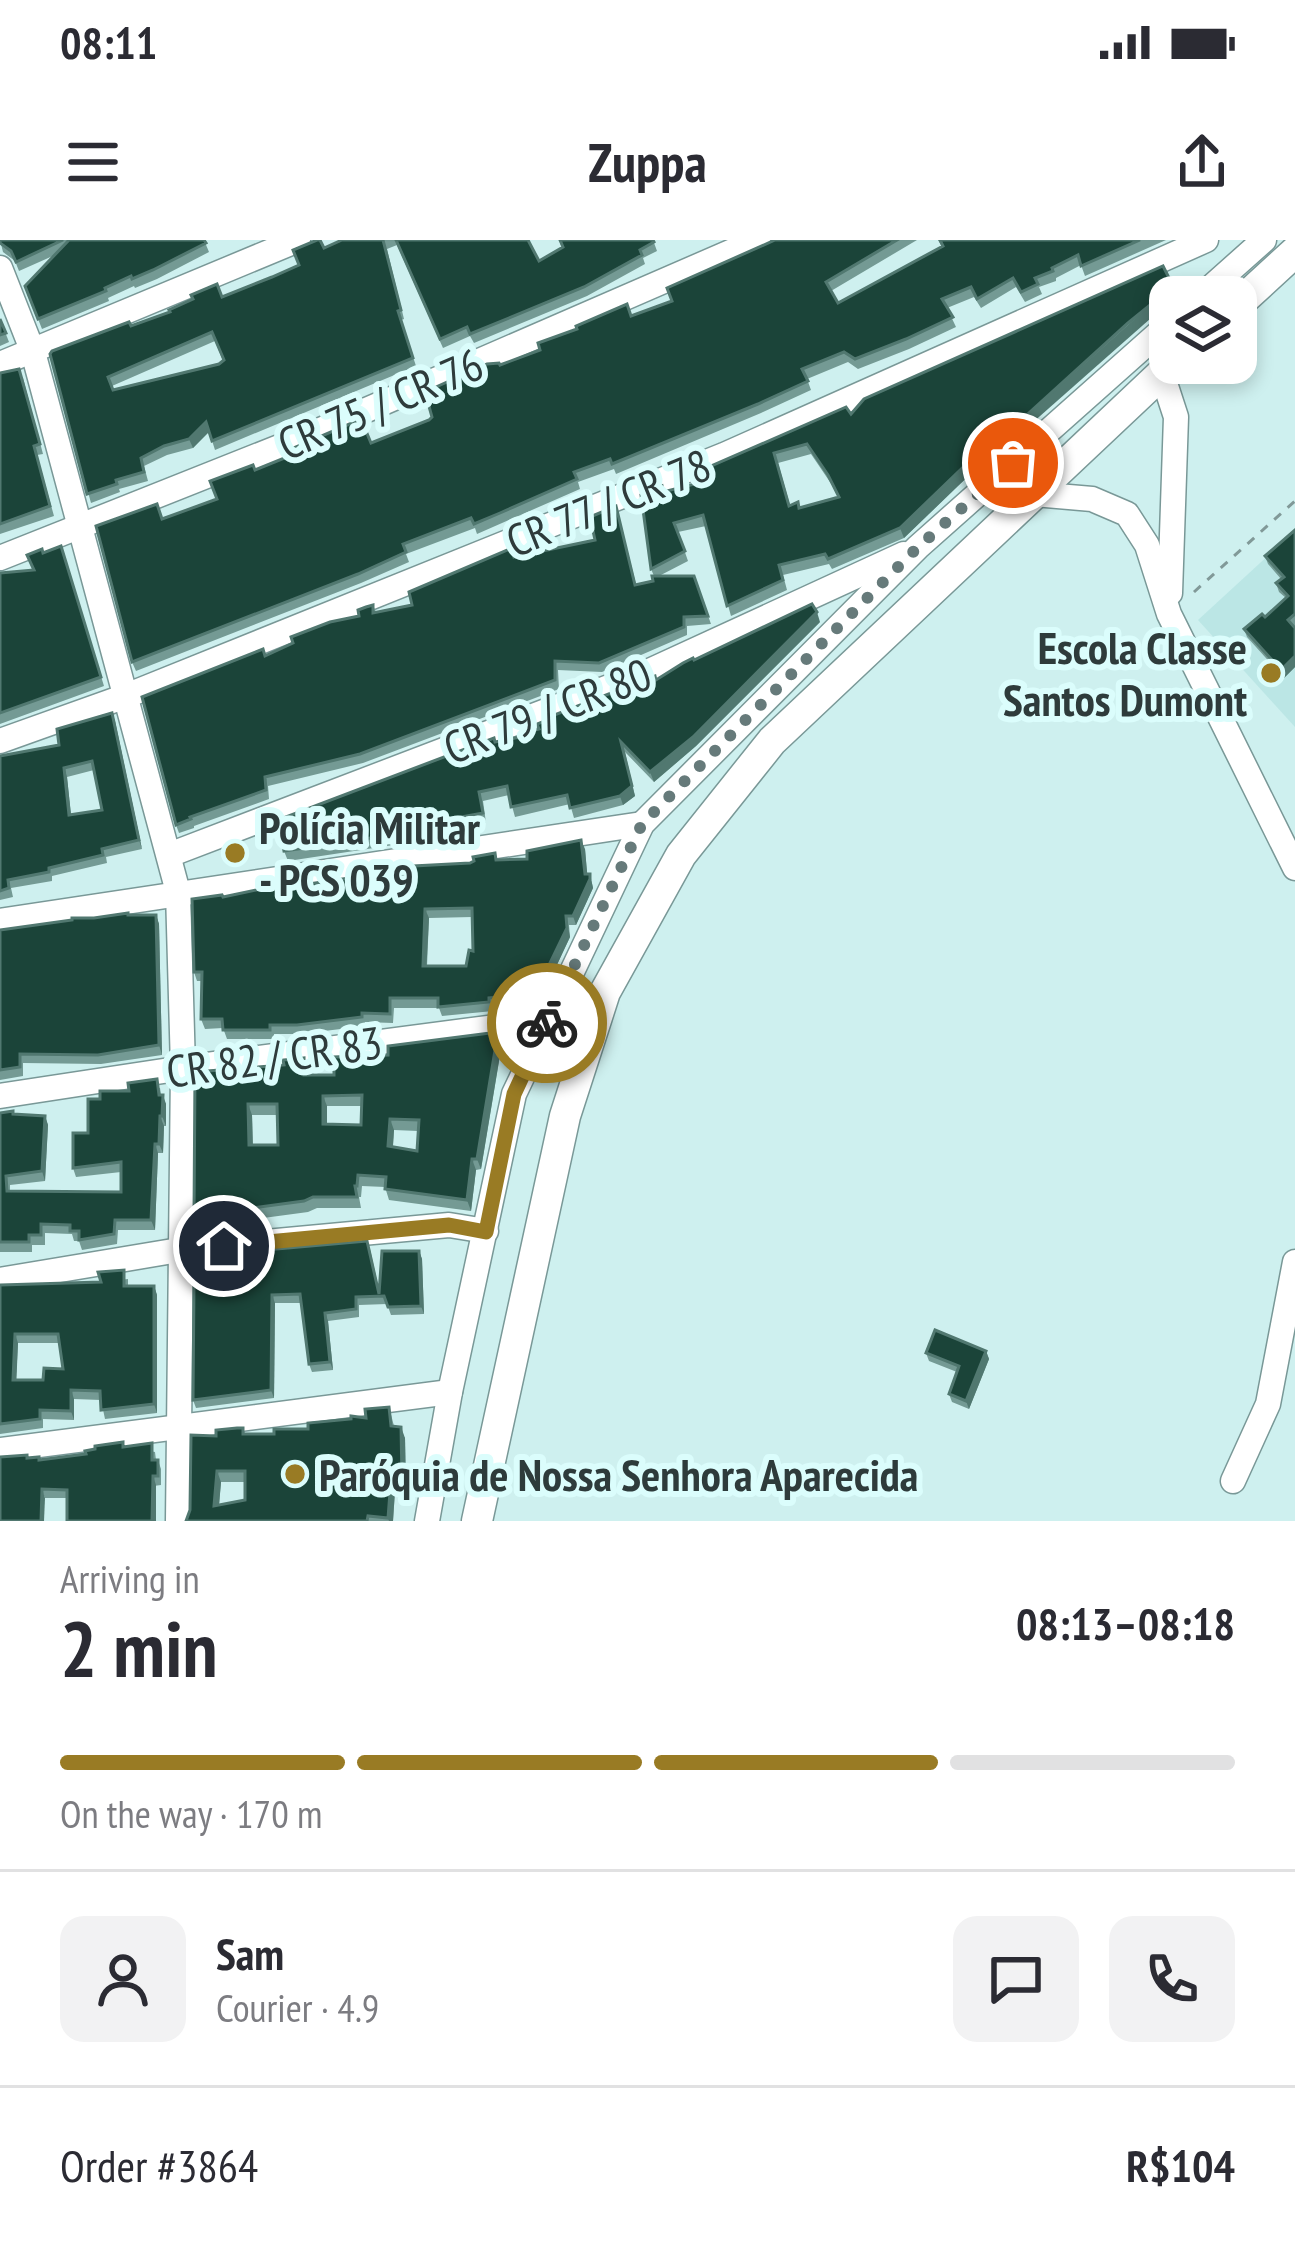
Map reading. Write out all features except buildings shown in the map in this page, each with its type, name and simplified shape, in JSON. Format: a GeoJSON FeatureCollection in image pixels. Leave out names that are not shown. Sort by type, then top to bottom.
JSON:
{"type":"FeatureCollection","features":[{"type":"Feature","properties":{"kind":"main road"},"geometry":{"type":"LineString","coordinates":[[1257,287],[1295,252]]}},
{"type":"Feature","properties":{"kind":"main road"},"geometry":{"type":"LineString","coordinates":[[477,1521],[565,1116],[605,992],[681,855],[772,741],[1150,384]]}},
{"type":"Feature","properties":{"kind":"street"},"geometry":{"type":"LineString","coordinates":[[0,364],[298,240]]}},
{"type":"Feature","properties":{"kind":"street","name":"CR 75 / CR 76"},"geometry":{"type":"LineString","coordinates":[[0,558],[302,438],[758,240]]}},
{"type":"Feature","properties":{"kind":"street","name":"CR 77 / CR 78"},"geometry":{"type":"LineString","coordinates":[[0,741],[724,455],[1207,240]]}},
{"type":"Feature","properties":{"kind":"street"},"geometry":{"type":"LineString","coordinates":[[1224,276],[1264,240]]}},
{"type":"Feature","properties":{"kind":"street"},"geometry":{"type":"LineString","coordinates":[[0,268],[34,352],[178,892],[183,1068],[178,1521]]}},
{"type":"Feature","properties":{"kind":"street"},"geometry":{"type":"LineString","coordinates":[[427,1521],[514,1094],[642,824],[918,547],[1149,342]]}},
{"type":"Feature","properties":{"kind":"street"},"geometry":{"type":"LineString","coordinates":[[1169,614],[1176,417],[1170,384]]}},
{"type":"Feature","properties":{"kind":"street"},"geometry":{"type":"LineString","coordinates":[[1034,494],[1091,499],[1126,514],[1147,545],[1169,614],[1295,868]]}},
{"type":"Feature","properties":{"kind":"street","name":"CR 79 / CR 80"},"geometry":{"type":"LineString","coordinates":[[169,855],[644,674],[918,547]]}},
{"type":"Feature","properties":{"kind":"street"},"geometry":{"type":"LineString","coordinates":[[818,593],[842,624]]}},
{"type":"Feature","properties":{"kind":"street"},"geometry":{"type":"LineString","coordinates":[[0,921],[642,824]]}},
{"type":"Feature","properties":{"kind":"street","name":"CR 82 / CR 83"},"geometry":{"type":"LineString","coordinates":[[0,1096],[548,1020]]}},
{"type":"Feature","properties":{"kind":"street"},"geometry":{"type":"LineString","coordinates":[[0,1280],[179,1250],[449,1225],[486,1232]]}},
{"type":"Feature","properties":{"kind":"street"},"geometry":{"type":"LineString","coordinates":[[1233,1481],[1268,1404],[1295,1262]]}},
{"type":"Feature","properties":{"kind":"street"},"geometry":{"type":"LineString","coordinates":[[0,1450],[451,1393]]}},
{"type":"Feature","properties":{"kind":"path"},"geometry":{"type":"LineString","coordinates":[[1169,614],[1295,501]]}},
{"type":"Feature","properties":{"kind":"shaded area","name":"Escola Classe Santos Dumont"},"geometry":{"type":"Polygon","coordinates":[[[1295,531],[1295,727],[1198,620],[1295,531]]]}},
{"type":"Feature","properties":{"kind":"way so far"},"geometry":{"type":"LineString","coordinates":[[547,1023],[642,824],[918,547],[1013,463]]}},
{"type":"Feature","properties":{"kind":"place","name":"Escola Classe Santos Dumont"},"geometry":{"type":"Point","coordinates":[1271,673]}},
{"type":"Feature","properties":{"kind":"place","name":"Polícia Militar - PCS 039"},"geometry":{"type":"Point","coordinates":[235,853]}},
{"type":"Feature","properties":{"kind":"place","name":"Paróquia de Nossa Senhora Aparecida"},"geometry":{"type":"Point","coordinates":[295,1474]}},
{"type":"Feature","properties":{"kind":"route"},"geometry":{"type":"LineString","coordinates":[[224,1246],[449,1225],[486,1232],[514,1094],[547,1023]]}}]}
